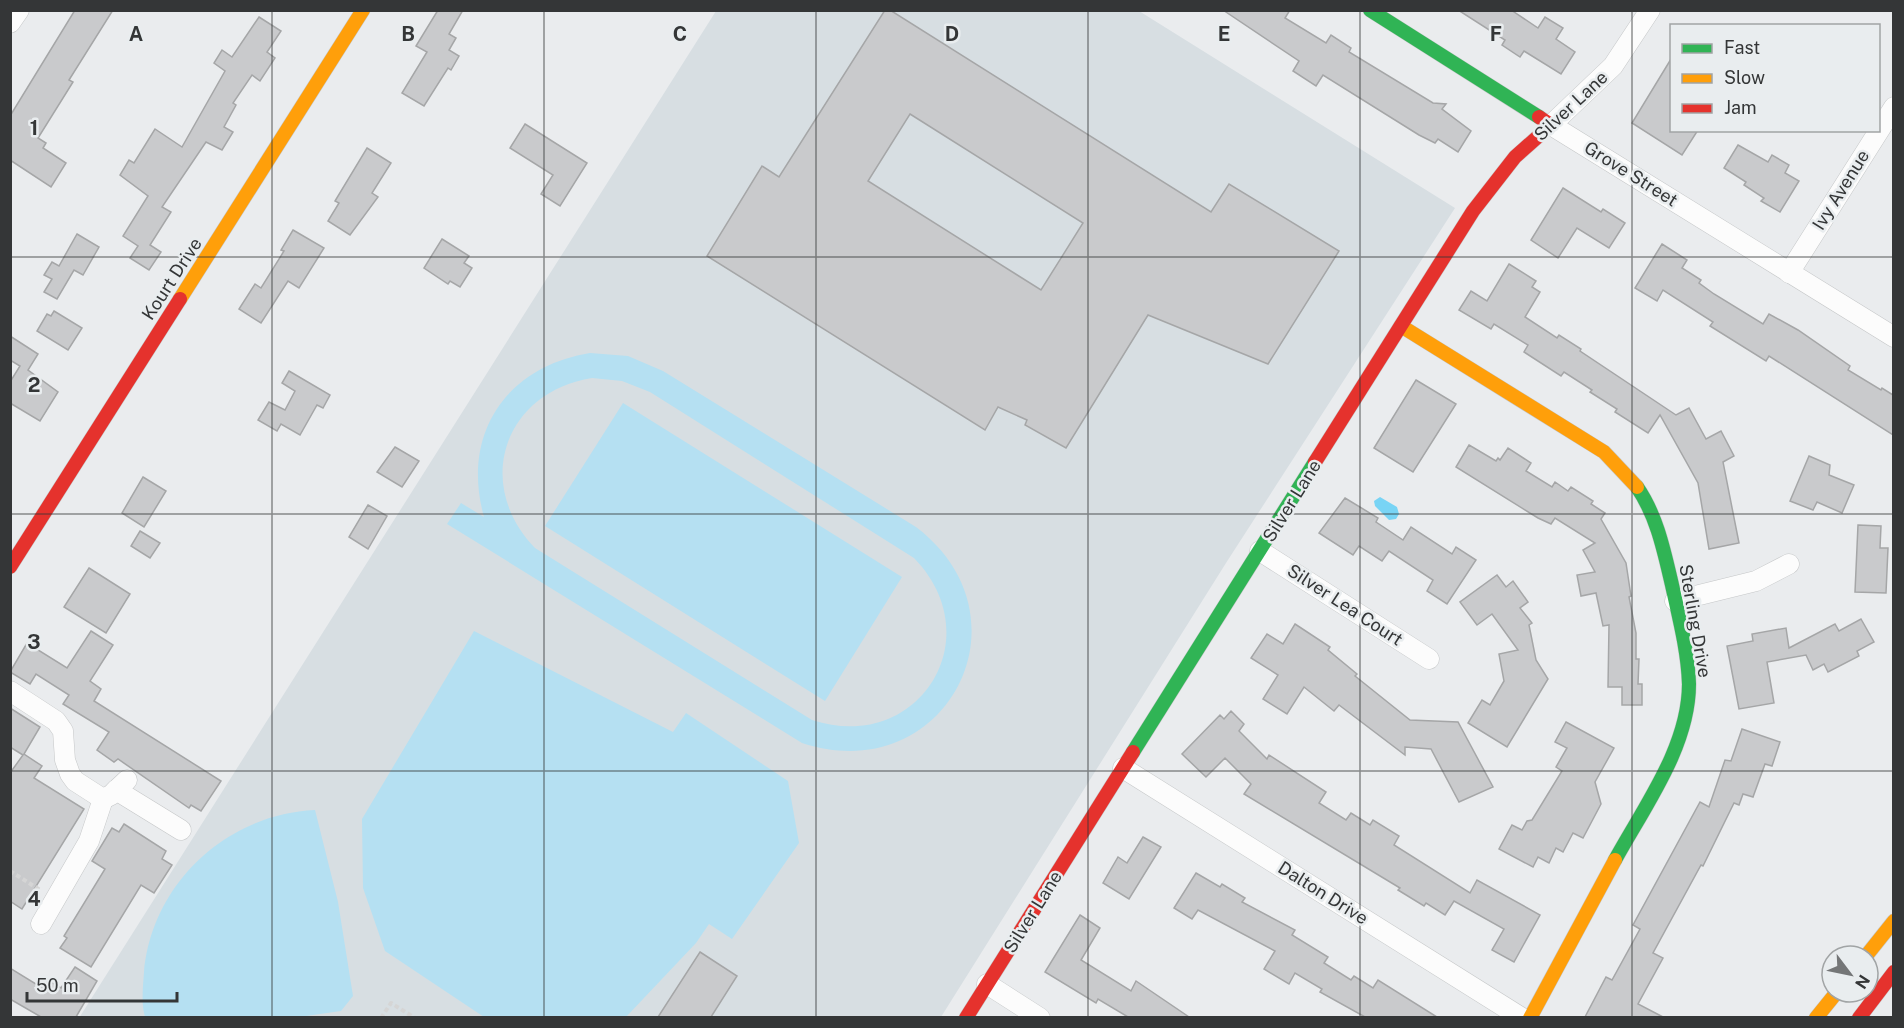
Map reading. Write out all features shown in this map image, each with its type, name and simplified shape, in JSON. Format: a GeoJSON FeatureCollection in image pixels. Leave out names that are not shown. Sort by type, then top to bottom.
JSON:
{"type":"FeatureCollection","features":[{"type":"Feature","properties":{"kind":"main road","name":"Kourt Drive"},"geometry":{"type":"LineString","coordinates":[[10,567],[363,10]]}},
{"type":"Feature","properties":{"kind":"main road","name":"Grove Street"},"geometry":{"type":"LineString","coordinates":[[1370,10],[1551,125]]}},
{"type":"Feature","properties":{"kind":"main road","name":"Silver Lane"},"geometry":{"type":"LineString","coordinates":[[966,1017],[1492,183],[1515,157],[1551,125]]}},
{"type":"Feature","properties":{"kind":"main road","name":"Sterling Drive"},"geometry":{"type":"LineString","coordinates":[[1401,326],[1604,452],[1626,471],[1648,500],[1657,522],[1675,601],[1688,671],[1688,696],[1681,728],[1658,782],[1530,1017]]}},
{"type":"Feature","properties":{"kind":"main road"},"geometry":{"type":"LineString","coordinates":[[1875,944],[1893,921]]}},
{"type":"Feature","properties":{"kind":"main road"},"geometry":{"type":"LineString","coordinates":[[1859,1017],[1893,972]]}},
{"type":"Feature","properties":{"kind":"main road"},"geometry":{"type":"LineString","coordinates":[[1816,1017],[1826,1004]]}},
{"type":"Feature","properties":{"kind":"street"},"geometry":{"type":"LineString","coordinates":[[10,23],[19,10]]}},
{"type":"Feature","properties":{"kind":"street","name":"Silver Lane"},"geometry":{"type":"LineString","coordinates":[[1551,125],[1613,66],[1650,10]]}},
{"type":"Feature","properties":{"kind":"street","name":"Ivy Avenue"},"geometry":{"type":"LineString","coordinates":[[1880,128],[1893,107]]}},
{"type":"Feature","properties":{"kind":"street","name":"Grove Street"},"geometry":{"type":"LineString","coordinates":[[1551,125],[1893,337]]}},
{"type":"Feature","properties":{"kind":"street","name":"Ivy Avenue"},"geometry":{"type":"LineString","coordinates":[[1790,273],[1877,132]]}},
{"type":"Feature","properties":{"kind":"street","name":"Silver Lea Court"},"geometry":{"type":"LineString","coordinates":[[1260,551],[1429,659]]}},
{"type":"Feature","properties":{"kind":"street"},"geometry":{"type":"LineString","coordinates":[[1675,601],[1756,581],[1789,564]]}},
{"type":"Feature","properties":{"kind":"street"},"geometry":{"type":"LineString","coordinates":[[10,691],[56,721],[63,731],[65,760],[75,781],[115,789],[181,830]]}},
{"type":"Feature","properties":{"kind":"street","name":"Dalton Drive"},"geometry":{"type":"LineString","coordinates":[[1123,768],[1522,1017]]}},
{"type":"Feature","properties":{"kind":"street"},"geometry":{"type":"LineString","coordinates":[[41,924],[89,841],[115,789]]}},
{"type":"Feature","properties":{"kind":"street"},"geometry":{"type":"LineString","coordinates":[[987,984],[1040,1017]]}},
{"type":"Feature","properties":{"kind":"path"},"geometry":{"type":"LineString","coordinates":[[10,871],[56,900]]}},
{"type":"Feature","properties":{"kind":"path"},"geometry":{"type":"LineString","coordinates":[[381,1017],[391,1003],[415,1017]]}},
{"type":"Feature","properties":{"kind":"shaded area"},"geometry":{"type":"Polygon","coordinates":[[[716,11],[1139,11],[1455,208],[1226,563],[941,1017],[79,1018],[716,11]]]}},
{"type":"Feature","properties":{"kind":"shaded area"},"geometry":{"type":"Polygon","coordinates":[[[590,353],[628,356],[663,371],[916,527],[951,564],[969,606],[970,648],[958,687],[933,719],[897,742],[853,751],[802,743],[447,524],[461,503],[484,517],[478,487],[479,459],[485,433],[497,410],[513,389],[534,373],[560,361],[590,353]],[[592,378],[562,387],[537,401],[519,421],[507,444],[503,470],[505,496],[516,523],[535,548],[812,720],[850,726],[884,721],[911,705],[932,682],[944,654],[946,622],[936,589],[914,558],[650,392],[622,381],[592,378]]]}},
{"type":"Feature","properties":{"kind":"shaded area"},"geometry":{"type":"Polygon","coordinates":[[[623,403],[902,577],[825,701],[545,526],[623,403]]]}},
{"type":"Feature","properties":{"kind":"shaded area"},"geometry":{"type":"Polygon","coordinates":[[[474,631],[673,732],[686,713],[788,781],[799,843],[732,939],[709,924],[696,943],[626,1017],[484,1017],[385,951],[363,888],[362,819],[474,631]]]}},
{"type":"Feature","properties":{"kind":"shaded area"},"geometry":{"type":"Polygon","coordinates":[[[315,810],[338,902],[353,996],[341,1011],[292,1018],[145,1017],[143,983],[150,940],[162,910],[178,883],[200,859],[224,840],[252,824],[283,814],[315,810]]]}},
{"type":"Feature","properties":{"kind":"water"},"geometry":{"type":"Polygon","coordinates":[[[1380,497],[1397,507],[1399,514],[1396,519],[1389,520],[1375,506],[1374,501],[1380,497]]]}},
{"type":"Feature","properties":{"kind":"building"},"geometry":{"type":"Polygon","coordinates":[[[75,10],[113,10],[69,80],[73,82],[38,138],[46,143],[43,148],[66,163],[51,187],[10,160],[10,116],[75,10]]]}},
{"type":"Feature","properties":{"kind":"building"},"geometry":{"type":"Polygon","coordinates":[[[438,10],[463,10],[449,34],[456,38],[449,50],[459,56],[451,70],[448,68],[424,106],[402,93],[427,52],[416,46],[438,10]]]}},
{"type":"Feature","properties":{"kind":"building"},"geometry":{"type":"Polygon","coordinates":[[[885,10],[890,10],[1211,212],[1229,184],[1339,251],[1268,364],[1148,315],[1066,448],[1025,425],[1027,420],[998,407],[985,430],[707,256],[762,166],[779,177],[885,10]],[[910,114],[868,181],[1041,290],[1083,223],[910,114]]]}},
{"type":"Feature","properties":{"kind":"building"},"geometry":{"type":"Polygon","coordinates":[[[1223,10],[1290,10],[1285,18],[1326,43],[1331,35],[1351,48],[1349,52],[1433,103],[1446,104],[1442,109],[1471,131],[1458,152],[1438,139],[1435,143],[1419,135],[1323,75],[1316,86],[1293,71],[1299,61],[1223,10]]]}},
{"type":"Feature","properties":{"kind":"building"},"geometry":{"type":"Polygon","coordinates":[[[1458,10],[1511,10],[1538,28],[1545,17],[1563,28],[1556,39],[1575,52],[1561,74],[1524,51],[1520,57],[1502,45],[1505,40],[1458,10]]]}},
{"type":"Feature","properties":{"kind":"building"},"geometry":{"type":"Polygon","coordinates":[[[259,17],[281,31],[267,52],[275,58],[260,81],[252,75],[233,103],[236,105],[224,127],[233,132],[222,150],[206,142],[162,207],[171,212],[150,245],[161,252],[149,270],[130,258],[138,246],[123,236],[148,196],[120,175],[129,160],[134,163],[155,129],[182,147],[225,71],[214,63],[222,50],[232,57],[259,17]]]}},
{"type":"Feature","properties":{"kind":"building"},"geometry":{"type":"Polygon","coordinates":[[[1670,61],[1670,132],[1697,132],[1682,155],[1632,123],[1670,61]]]}},
{"type":"Feature","properties":{"kind":"building"},"geometry":{"type":"Polygon","coordinates":[[[525,124],[587,163],[560,206],[541,194],[553,175],[510,148],[525,124]]]}},
{"type":"Feature","properties":{"kind":"building"},"geometry":{"type":"Polygon","coordinates":[[[1738,145],[1768,162],[1772,155],[1789,165],[1785,173],[1799,181],[1780,212],[1761,201],[1764,198],[1744,185],[1746,182],[1724,168],[1738,145]]]}},
{"type":"Feature","properties":{"kind":"building"},"geometry":{"type":"Polygon","coordinates":[[[367,148],[391,163],[372,193],[378,197],[350,235],[328,221],[339,203],[335,201],[367,148]]]}},
{"type":"Feature","properties":{"kind":"building"},"geometry":{"type":"Polygon","coordinates":[[[1563,188],[1601,212],[1603,209],[1625,223],[1609,248],[1577,228],[1558,258],[1531,240],[1563,188]]]}},
{"type":"Feature","properties":{"kind":"building"},"geometry":{"type":"Polygon","coordinates":[[[293,230],[324,248],[299,288],[288,281],[261,323],[239,309],[255,284],[261,288],[284,251],[281,250],[293,230]]]}},
{"type":"Feature","properties":{"kind":"building"},"geometry":{"type":"Polygon","coordinates":[[[77,234],[99,247],[83,275],[74,270],[57,299],[44,292],[52,279],[44,275],[52,262],[59,266],[77,234]]]}},
{"type":"Feature","properties":{"kind":"building"},"geometry":{"type":"Polygon","coordinates":[[[442,239],[469,256],[464,263],[472,268],[460,287],[450,281],[448,284],[424,268],[442,239]]]}},
{"type":"Feature","properties":{"kind":"building"},"geometry":{"type":"Polygon","coordinates":[[[1662,244],[1687,260],[1682,268],[1701,280],[1699,283],[1714,294],[1763,324],[1769,314],[1798,330],[1850,366],[1848,370],[1893,395],[1893,435],[1769,356],[1766,361],[1710,326],[1713,322],[1663,290],[1657,301],[1635,288],[1662,244]]]}},
{"type":"Feature","properties":{"kind":"building"},"geometry":{"type":"Polygon","coordinates":[[[1509,264],[1536,281],[1532,287],[1540,292],[1525,317],[1557,338],[1559,335],[1581,349],[1580,351],[1676,415],[1689,408],[1706,439],[1721,431],[1734,456],[1723,462],[1739,543],[1709,549],[1698,483],[1660,415],[1648,433],[1615,412],[1617,409],[1590,392],[1592,390],[1564,372],[1561,376],[1524,352],[1528,345],[1494,324],[1491,329],[1459,310],[1471,291],[1487,301],[1509,264]]]}},
{"type":"Feature","properties":{"kind":"building"},"geometry":{"type":"Polygon","coordinates":[[[54,311],[82,328],[68,350],[37,331],[47,314],[51,316],[54,311]]]}},
{"type":"Feature","properties":{"kind":"building"},"geometry":{"type":"Polygon","coordinates":[[[10,336],[38,354],[28,370],[58,392],[40,421],[10,403],[10,382],[20,366],[10,360],[10,336]]]}},
{"type":"Feature","properties":{"kind":"building"},"geometry":{"type":"Polygon","coordinates":[[[289,371],[330,395],[323,408],[317,405],[300,435],[281,424],[277,431],[258,420],[269,402],[285,410],[295,391],[282,383],[289,371]]]}},
{"type":"Feature","properties":{"kind":"building"},"geometry":{"type":"Polygon","coordinates":[[[1416,380],[1456,404],[1413,472],[1374,448],[1416,380]]]}},
{"type":"Feature","properties":{"kind":"building"},"geometry":{"type":"Polygon","coordinates":[[[1469,445],[1496,461],[1498,458],[1500,460],[1508,448],[1531,463],[1526,471],[1552,487],[1555,482],[1568,491],[1571,487],[1593,501],[1591,504],[1605,513],[1601,519],[1626,563],[1631,596],[1629,597],[1636,633],[1636,659],[1639,659],[1638,684],[1642,684],[1642,705],[1622,705],[1622,687],[1608,687],[1609,625],[1603,626],[1596,593],[1581,596],[1577,575],[1595,572],[1583,550],[1595,543],[1555,518],[1551,524],[1538,518],[1456,467],[1469,445]]]}},
{"type":"Feature","properties":{"kind":"building"},"geometry":{"type":"Polygon","coordinates":[[[395,447],[419,461],[402,487],[377,472],[395,447]]]}},
{"type":"Feature","properties":{"kind":"building"},"geometry":{"type":"Polygon","coordinates":[[[1809,456],[1830,465],[1829,475],[1854,485],[1842,513],[1817,502],[1813,510],[1790,501],[1809,456]]]}},
{"type":"Feature","properties":{"kind":"building"},"geometry":{"type":"Polygon","coordinates":[[[143,477],[166,491],[144,527],[122,513],[143,477]]]}},
{"type":"Feature","properties":{"kind":"building"},"geometry":{"type":"Polygon","coordinates":[[[1345,498],[1378,518],[1376,522],[1403,540],[1411,527],[1452,554],[1456,547],[1476,560],[1447,604],[1427,591],[1433,580],[1389,551],[1382,561],[1359,546],[1353,555],[1319,533],[1345,498]]]}},
{"type":"Feature","properties":{"kind":"building"},"geometry":{"type":"Polygon","coordinates":[[[368,505],[387,516],[368,549],[349,537],[368,505]]]}},
{"type":"Feature","properties":{"kind":"building"},"geometry":{"type":"Polygon","coordinates":[[[1858,525],[1881,526],[1880,548],[1888,548],[1886,593],[1855,592],[1858,525]]]}},
{"type":"Feature","properties":{"kind":"building"},"geometry":{"type":"Polygon","coordinates":[[[140,531],[160,543],[150,558],[131,546],[140,531]]]}},
{"type":"Feature","properties":{"kind":"building"},"geometry":{"type":"Polygon","coordinates":[[[89,568],[130,594],[106,633],[64,607],[89,568]]]}},
{"type":"Feature","properties":{"kind":"building"},"geometry":{"type":"Polygon","coordinates":[[[1497,575],[1506,587],[1513,581],[1528,602],[1520,608],[1532,623],[1529,625],[1536,660],[1548,679],[1507,747],[1468,723],[1482,700],[1490,705],[1504,681],[1499,654],[1518,650],[1492,614],[1477,625],[1460,602],[1497,575]]]}},
{"type":"Feature","properties":{"kind":"building"},"geometry":{"type":"Polygon","coordinates":[[[1861,619],[1874,642],[1857,651],[1859,656],[1828,672],[1824,664],[1813,670],[1806,655],[1767,662],[1774,703],[1739,709],[1727,646],[1753,641],[1752,634],[1786,628],[1789,648],[1835,624],[1839,631],[1861,619]]]}},
{"type":"Feature","properties":{"kind":"building"},"geometry":{"type":"Polygon","coordinates":[[[1295,624],[1330,647],[1328,650],[1357,674],[1355,676],[1410,720],[1458,722],[1493,787],[1459,802],[1431,749],[1405,747],[1405,755],[1339,705],[1334,711],[1304,687],[1287,714],[1263,699],[1278,675],[1251,658],[1267,634],[1283,644],[1295,624]]]}},
{"type":"Feature","properties":{"kind":"building"},"geometry":{"type":"Polygon","coordinates":[[[91,631],[113,645],[90,681],[101,689],[94,701],[221,781],[201,811],[191,805],[189,808],[118,759],[114,762],[97,750],[109,732],[63,704],[69,695],[36,674],[30,684],[10,672],[27,643],[67,668],[91,631]]]}},
{"type":"Feature","properties":{"kind":"building"},"geometry":{"type":"Polygon","coordinates":[[[10,708],[40,727],[24,754],[42,766],[34,778],[84,809],[22,909],[10,901],[10,773],[23,755],[10,747],[10,708]]]}},
{"type":"Feature","properties":{"kind":"building"},"geometry":{"type":"Polygon","coordinates":[[[1231,711],[1244,724],[1239,731],[1267,759],[1269,755],[1326,792],[1319,803],[1346,820],[1351,813],[1370,825],[1373,820],[1399,836],[1394,845],[1470,893],[1477,880],[1540,915],[1514,962],[1492,950],[1504,929],[1454,901],[1445,915],[1426,903],[1424,906],[1398,890],[1400,888],[1244,794],[1251,784],[1225,758],[1206,777],[1182,754],[1220,715],[1224,719],[1231,711]]]}},
{"type":"Feature","properties":{"kind":"building"},"geometry":{"type":"Polygon","coordinates":[[[1566,722],[1614,748],[1595,782],[1601,804],[1583,838],[1573,833],[1563,852],[1556,848],[1549,863],[1538,857],[1533,867],[1499,849],[1512,825],[1522,830],[1527,821],[1532,820],[1562,771],[1556,767],[1567,748],[1555,742],[1566,722]]]}},
{"type":"Feature","properties":{"kind":"building"},"geometry":{"type":"Polygon","coordinates":[[[1742,729],[1780,742],[1772,766],[1765,764],[1753,797],[1743,794],[1739,805],[1734,803],[1703,866],[1701,865],[1653,953],[1663,958],[1638,1004],[1663,1017],[1585,1017],[1606,977],[1612,980],[1640,929],[1633,925],[1700,802],[1709,807],[1725,760],[1731,761],[1742,729]]]}},
{"type":"Feature","properties":{"kind":"building"},"geometry":{"type":"Polygon","coordinates":[[[124,824],[166,851],[162,859],[172,865],[154,893],[141,885],[91,967],[60,948],[67,938],[64,936],[105,869],[92,861],[112,828],[119,832],[124,824]]]}},
{"type":"Feature","properties":{"kind":"building"},"geometry":{"type":"Polygon","coordinates":[[[1143,837],[1161,847],[1129,899],[1103,883],[1118,857],[1127,863],[1143,837]]]}},
{"type":"Feature","properties":{"kind":"building"},"geometry":{"type":"Polygon","coordinates":[[[1196,873],[1220,887],[1222,884],[1245,898],[1242,902],[1295,930],[1292,935],[1328,957],[1324,963],[1351,980],[1354,976],[1373,988],[1378,980],[1437,1017],[1365,1017],[1320,992],[1322,989],[1295,973],[1289,984],[1264,969],[1275,951],[1198,910],[1192,919],[1174,908],[1196,873]]]}},
{"type":"Feature","properties":{"kind":"building"},"geometry":{"type":"Polygon","coordinates":[[[1080,915],[1100,928],[1081,960],[1131,991],[1136,981],[1189,1017],[1128,1017],[1098,999],[1096,1003],[1045,972],[1080,915]]]}},
{"type":"Feature","properties":{"kind":"building"},"geometry":{"type":"Polygon","coordinates":[[[700,952],[737,976],[711,1017],[658,1017],[700,952]]]}},
{"type":"Feature","properties":{"kind":"building"},"geometry":{"type":"Polygon","coordinates":[[[75,967],[97,981],[76,1017],[41,1017],[10,999],[10,968],[39,986],[44,978],[61,988],[75,967]]]}},
{"type":"Feature","properties":{"kind":"traffic: fast"},"geometry":{"type":"LineString","coordinates":[[1370,10],[1539,117]]}},
{"type":"Feature","properties":{"kind":"traffic: fast"},"geometry":{"type":"LineString","coordinates":[[1133,752],[1315,462]]}},
{"type":"Feature","properties":{"kind":"traffic: fast"},"geometry":{"type":"LineString","coordinates":[[1615,860],[1663,776],[1673,753],[1682,731],[1689,684],[1683,634],[1663,547],[1650,510],[1637,487]]}},
{"type":"Feature","properties":{"kind":"traffic: slow"},"geometry":{"type":"LineString","coordinates":[[180,299],[363,10]]}},
{"type":"Feature","properties":{"kind":"traffic: slow"},"geometry":{"type":"LineString","coordinates":[[1401,326],[1604,452],[1637,487]]}},
{"type":"Feature","properties":{"kind":"traffic: slow"},"geometry":{"type":"LineString","coordinates":[[1530,1018],[1615,860]]}},
{"type":"Feature","properties":{"kind":"traffic: slow"},"geometry":{"type":"LineString","coordinates":[[1876,944],[1894,921]]}},
{"type":"Feature","properties":{"kind":"traffic: slow"},"geometry":{"type":"LineString","coordinates":[[1816,1018],[1827,1004]]}},
{"type":"Feature","properties":{"kind":"traffic: jam"},"geometry":{"type":"LineString","coordinates":[[1315,462],[1473,211],[1515,157],[1551,125],[1539,117]]}},
{"type":"Feature","properties":{"kind":"traffic: jam"},"geometry":{"type":"LineString","coordinates":[[10,567],[180,299]]}},
{"type":"Feature","properties":{"kind":"traffic: jam"},"geometry":{"type":"LineString","coordinates":[[966,1018],[1133,752]]}},
{"type":"Feature","properties":{"kind":"traffic: jam"},"geometry":{"type":"LineString","coordinates":[[1859,1018],[1894,972]]}}]}
